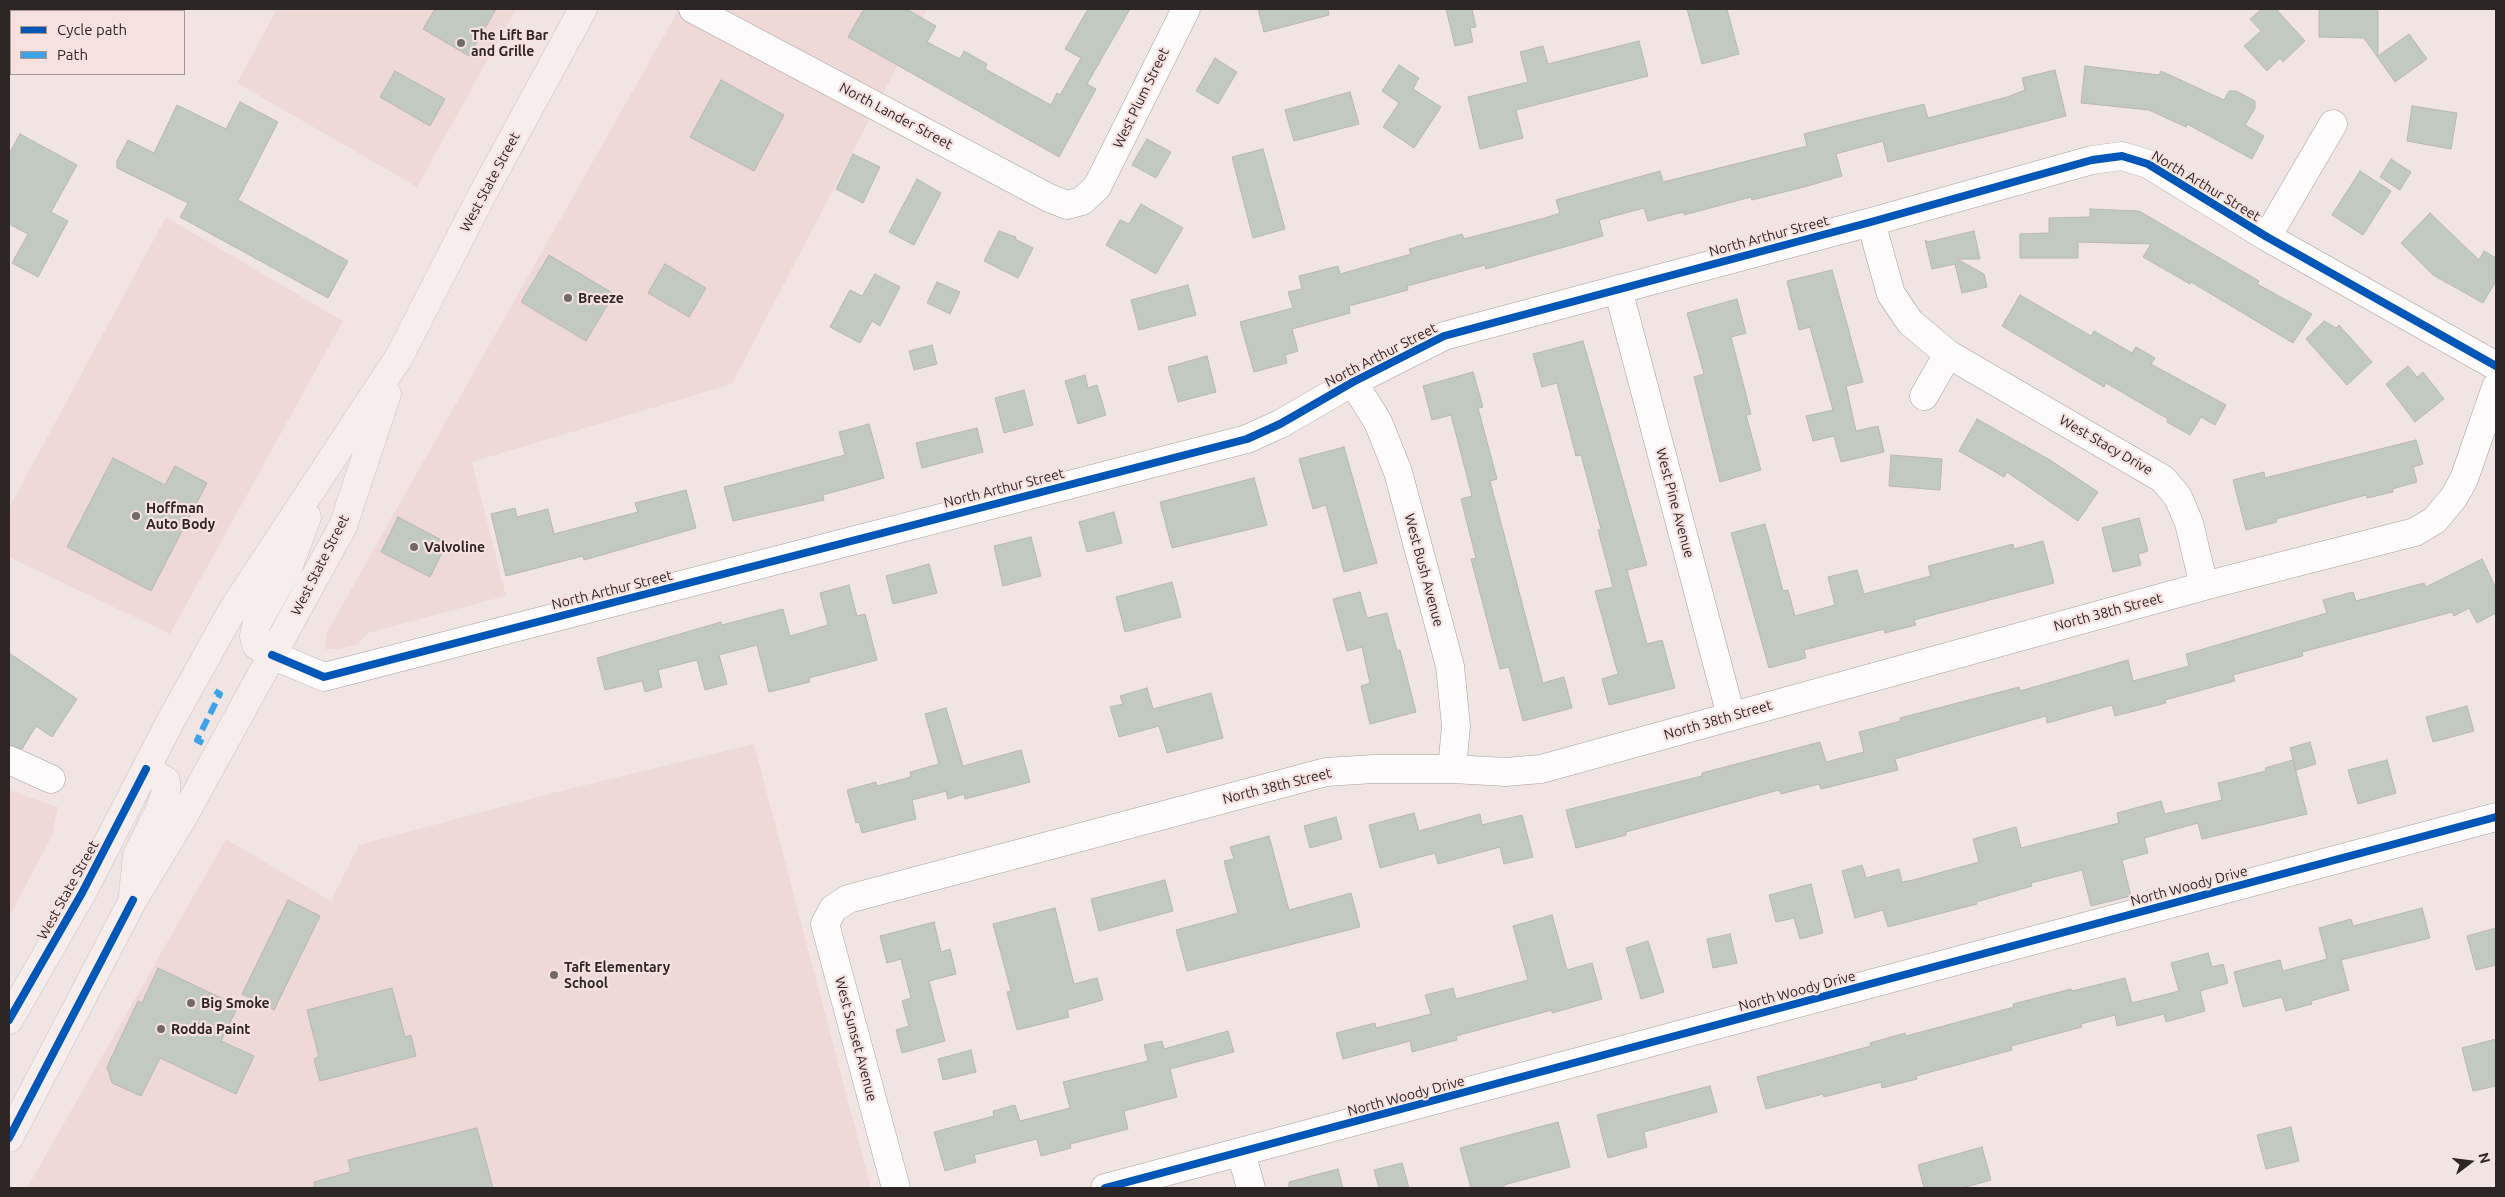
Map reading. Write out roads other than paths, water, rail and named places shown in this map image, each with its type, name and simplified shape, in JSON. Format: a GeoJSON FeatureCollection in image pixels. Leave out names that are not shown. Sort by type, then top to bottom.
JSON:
{"type":"FeatureCollection","features":[{"type":"Feature","properties":{"kind":"main road","name":"West State Street"},"geometry":{"type":"LineString","coordinates":[[9,1020],[82,893],[146,769],[233,609],[399,357],[483,193],[583,9]]}},
{"type":"Feature","properties":{"kind":"main road","name":"West State Street"},"geometry":{"type":"LineString","coordinates":[[9,1138],[133,900],[181,821],[342,526],[399,357]]}},
{"type":"Feature","properties":{"kind":"main road","name":"West State Street"},"geometry":{"type":"LineString","coordinates":[[272,655],[256,645],[256,625],[288,568],[305,525],[310,493]]}},
{"type":"Feature","properties":{"kind":"main road","name":"West State Street"},"geometry":{"type":"LineString","coordinates":[[133,900],[136,855],[159,811],[166,790],[166,781],[146,769]]}},
{"type":"Feature","properties":{"kind":"street","name":"North Lander Street"},"geometry":{"type":"LineString","coordinates":[[694,9],[1049,198],[1067,205],[1082,201],[1097,187]]}},
{"type":"Feature","properties":{"kind":"street","name":"West Plum Street"},"geometry":{"type":"LineString","coordinates":[[1097,187],[1186,9]]}},
{"type":"Feature","properties":{"kind":"street"},"geometry":{"type":"LineString","coordinates":[[2267,237],[2333,124]]}},
{"type":"Feature","properties":{"kind":"street","name":"North Arthur Street"},"geometry":{"type":"LineString","coordinates":[[272,655],[324,677],[1247,439],[1280,424],[1353,382],[1444,336],[1871,222],[2092,160],[2122,156],[2148,164],[2267,237],[2496,366]]}},
{"type":"Feature","properties":{"kind":"street","name":"West Stacy Drive"},"geometry":{"type":"LineString","coordinates":[[1871,222],[1891,294],[1910,322],[1948,354],[2163,479],[2178,497],[2189,523],[2204,586]]}},
{"type":"Feature","properties":{"kind":"street","name":"West Pine Avenue"},"geometry":{"type":"LineString","coordinates":[[1618,289],[1731,716]]}},
{"type":"Feature","properties":{"kind":"street"},"geometry":{"type":"LineString","coordinates":[[1924,396],[1948,354]]}},
{"type":"Feature","properties":{"kind":"street","name":"West Bush Avenue"},"geometry":{"type":"LineString","coordinates":[[1353,382],[1378,422],[1398,472],[1447,656],[1456,726],[1452,769]]}},
{"type":"Feature","properties":{"kind":"street","name":"North 38th Street"},"geometry":{"type":"LineString","coordinates":[[848,899],[1326,772],[1374,769],[1452,769],[1506,772],[1541,769],[2204,586],[2415,532],[2435,520],[2454,497],[2464,480],[2496,387]]}},
{"type":"Feature","properties":{"kind":"street"},"geometry":{"type":"LineString","coordinates":[[9,760],[51,779]]}},
{"type":"Feature","properties":{"kind":"street","name":"North Woody Drive"},"geometry":{"type":"LineString","coordinates":[[1105,1188],[2496,817]]}},
{"type":"Feature","properties":{"kind":"street","name":"West Sunset Avenue"},"geometry":{"type":"LineString","coordinates":[[848,899],[833,909],[825,924],[896,1188]]}},
{"type":"Feature","properties":{"kind":"street"},"geometry":{"type":"LineString","coordinates":[[1241,1153],[1250,1188]]}},
{"type":"Feature","properties":{"kind":"place","name":"The Lift Bar and Grille"},"geometry":{"type":"Point","coordinates":[461,43]}},
{"type":"Feature","properties":{"kind":"place","name":"Breeze"},"geometry":{"type":"Point","coordinates":[568,298]}},
{"type":"Feature","properties":{"kind":"place","name":"Hoffman Auto Body"},"geometry":{"type":"Point","coordinates":[136,516]}},
{"type":"Feature","properties":{"kind":"place","name":"Valvoline"},"geometry":{"type":"Point","coordinates":[414,547]}},
{"type":"Feature","properties":{"kind":"place","name":"Taft Elementary School"},"geometry":{"type":"Point","coordinates":[554,975]}},
{"type":"Feature","properties":{"kind":"place","name":"Big Smoke"},"geometry":{"type":"Point","coordinates":[191,1003]}},
{"type":"Feature","properties":{"kind":"place","name":"Rodda Paint"},"geometry":{"type":"Point","coordinates":[161,1029]}}]}
